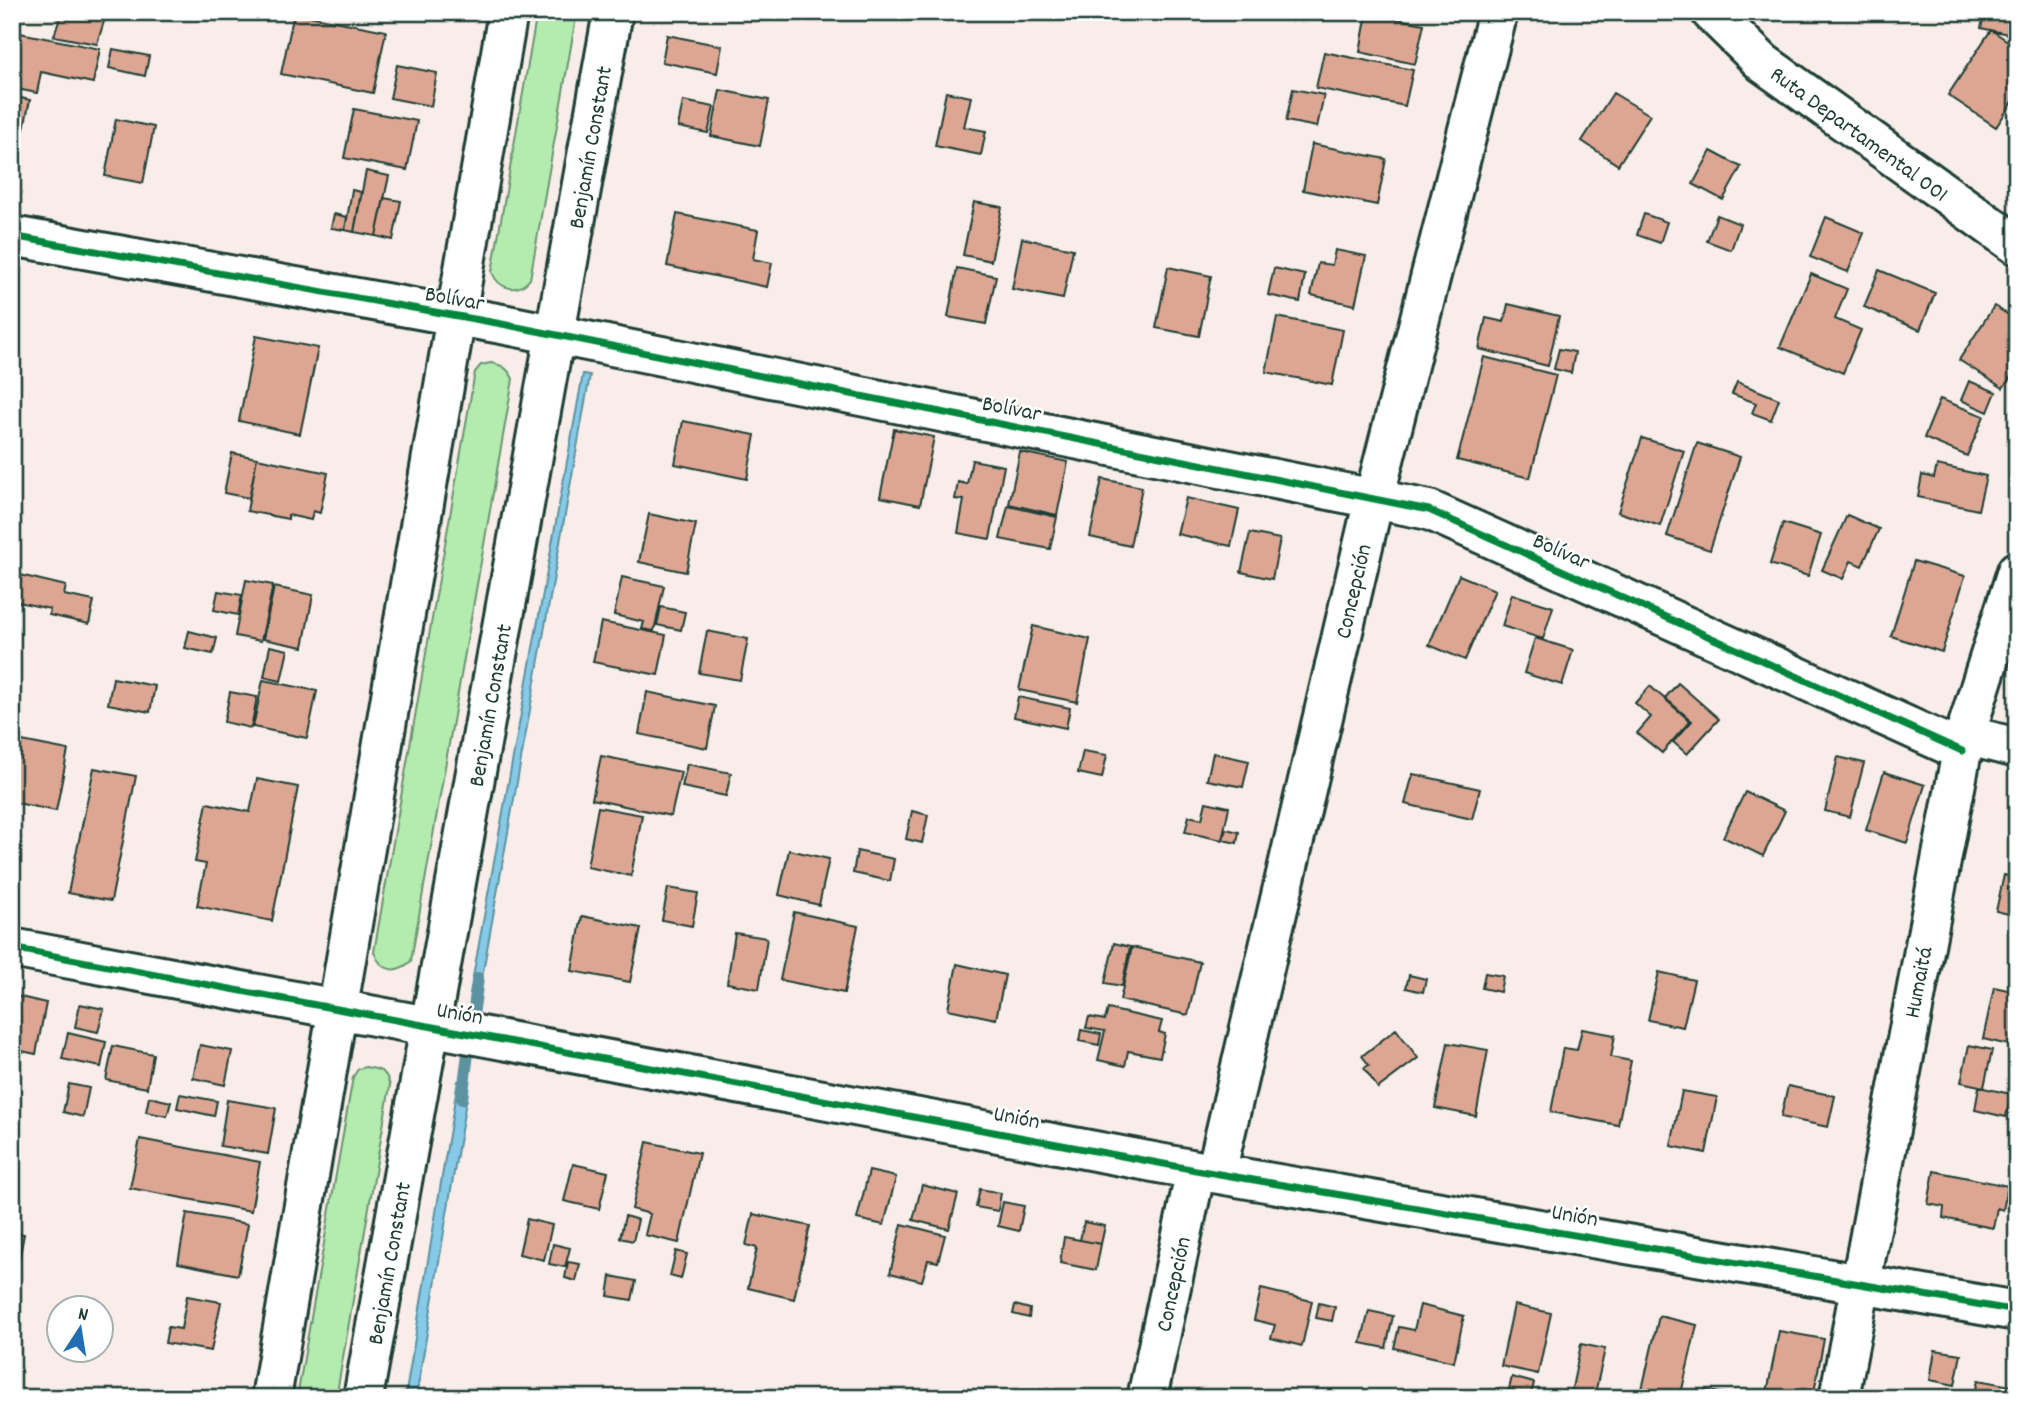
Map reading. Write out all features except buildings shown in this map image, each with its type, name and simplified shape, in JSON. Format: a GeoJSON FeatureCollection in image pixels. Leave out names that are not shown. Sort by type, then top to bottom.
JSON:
{"type":"FeatureCollection","features":[{"type":"Feature","properties":{"kind":"street"},"geometry":{"type":"LineString","coordinates":[[271,1398],[508,12]]}},
{"type":"Feature","properties":{"kind":"street","name":"Benjamín Constant"},"geometry":{"type":"LineString","coordinates":[[363,1398],[458,1031],[555,335],[614,12]]}},
{"type":"Feature","properties":{"kind":"street","name":"Concepción"},"geometry":{"type":"LineString","coordinates":[[1147,1398],[1498,12]]}},
{"type":"Feature","properties":{"kind":"street","name":"Ruta Departamental 001"},"geometry":{"type":"LineString","coordinates":[[1711,12],[1763,63],[2017,245]]}},
{"type":"Feature","properties":{"kind":"street","name":"Bolívar"},"geometry":{"type":"LineString","coordinates":[[12,236],[555,335],[1429,510],[1964,743],[2017,748]]}},
{"type":"Feature","properties":{"kind":"street","name":"Humaitá"},"geometry":{"type":"LineString","coordinates":[[1839,1398],[1964,743],[2017,572]]}},
{"type":"Feature","properties":{"kind":"street","name":"Unión"},"geometry":{"type":"LineString","coordinates":[[12,948],[1206,1171],[2017,1311]]}},
{"type":"Feature","properties":{"kind":"green space"},"geometry":{"type":"Polygon","coordinates":[[[537,12],[577,12],[530,279],[520,287],[509,288],[499,283],[492,272],[537,12]]]}},
{"type":"Feature","properties":{"kind":"green space"},"geometry":{"type":"Polygon","coordinates":[[[491,363],[504,368],[513,379],[411,961],[400,968],[390,969],[381,963],[374,952],[475,372],[481,365],[491,363]]]}},
{"type":"Feature","properties":{"kind":"green space"},"geometry":{"type":"Polygon","coordinates":[[[366,1067],[382,1072],[390,1086],[336,1398],[297,1398],[353,1077],[358,1069],[366,1067]]]}},
{"type":"Feature","properties":{"kind":"water"},"geometry":{"type":"Polygon","coordinates":[[[583,374],[590,375],[479,994],[470,993],[583,374]]]}},
{"type":"Feature","properties":{"kind":"water"},"geometry":{"type":"Polygon","coordinates":[[[458,1081],[469,1083],[416,1398],[405,1398],[458,1081]]]}},
{"type":"Feature","properties":{"kind":"waterway"},"geometry":{"type":"LineString","coordinates":[[462,1099],[478,978]]}},
{"type":"Feature","properties":{"kind":"cycle path"},"geometry":{"type":"LineString","coordinates":[[12,236],[502,324],[1429,510],[1962,751]]}},
{"type":"Feature","properties":{"kind":"cycle path"},"geometry":{"type":"LineString","coordinates":[[12,948],[1196,1170],[2017,1311]]}}]}
